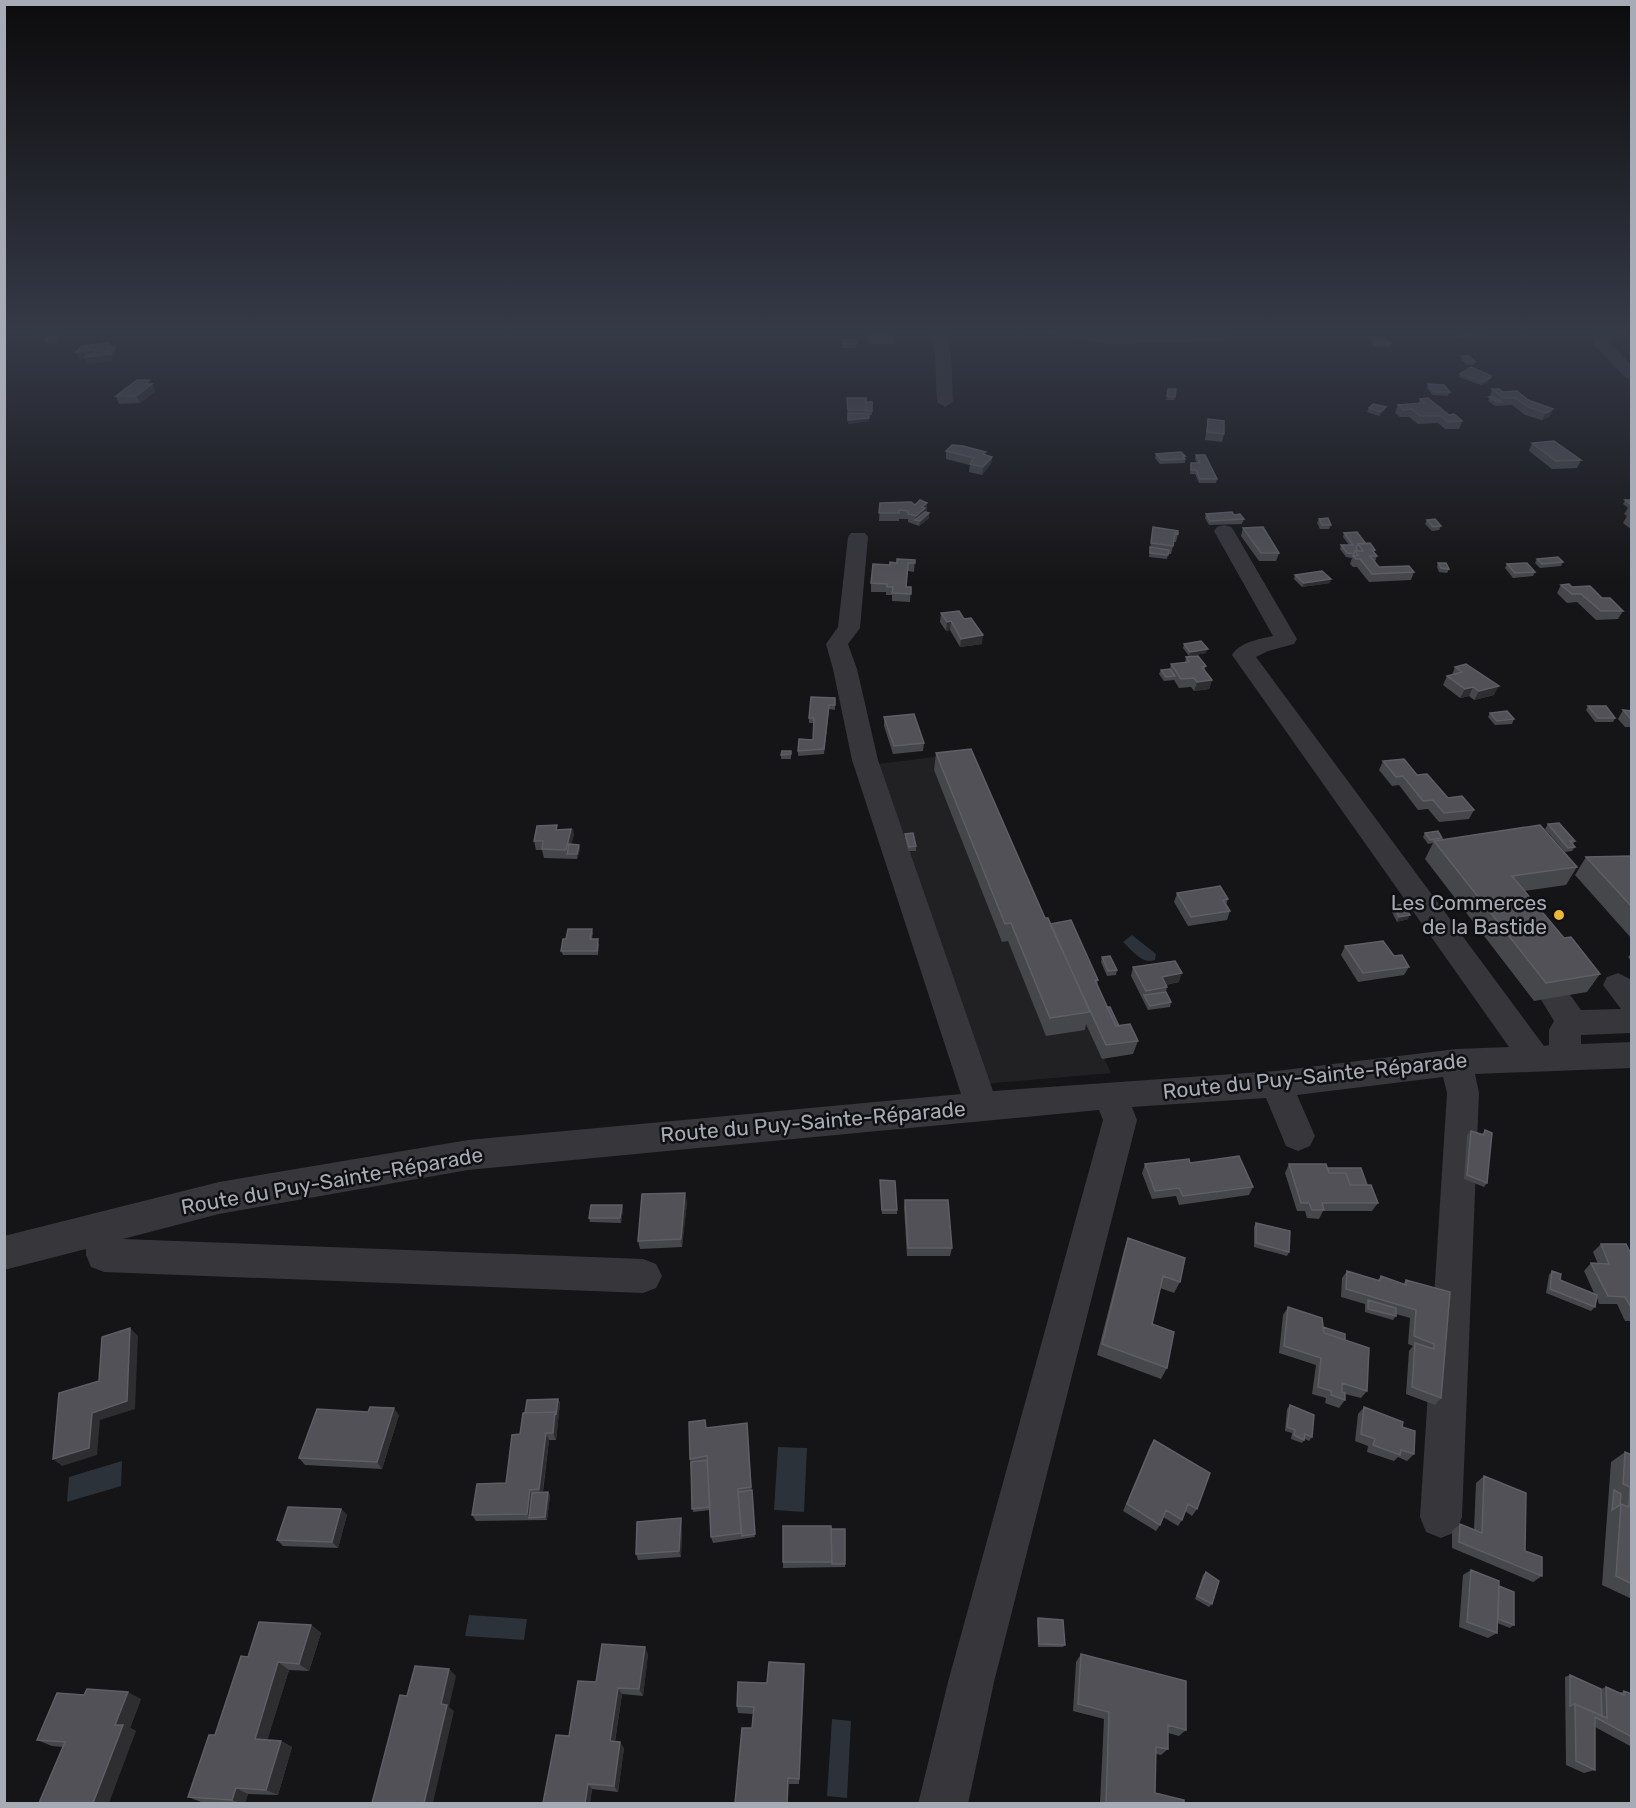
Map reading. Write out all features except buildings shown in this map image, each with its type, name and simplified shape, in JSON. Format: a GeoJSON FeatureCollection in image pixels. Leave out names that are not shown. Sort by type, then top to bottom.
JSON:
{"type":"FeatureCollection","features":[{"type":"Feature","properties":{"kind":"street"},"geometry":{"type":"LineString","coordinates":[[1224,531],[1286,639],[1260,646],[1243,655],[1534,1057]]}},
{"type":"Feature","properties":{"kind":"street"},"geometry":{"type":"LineString","coordinates":[[858,537],[849,628],[837,644],[845,669],[865,760],[982,1106]]}},
{"type":"Feature","properties":{"kind":"street"},"geometry":{"type":"LineString","coordinates":[[1555,998],[1573,1023]]}},
{"type":"Feature","properties":{"kind":"street"},"geometry":{"type":"LineString","coordinates":[[1565,1056],[1565,1030],[1573,1023],[1632,1021]]}},
{"type":"Feature","properties":{"kind":"street","name":"Route du Puy-Sainte-Réparade"},"geometry":{"type":"LineString","coordinates":[[4,1253],[219,1198],[468,1155],[982,1106],[1276,1084],[1456,1062],[1632,1054]]}},
{"type":"Feature","properties":{"kind":"street"},"geometry":{"type":"LineString","coordinates":[[1441,1517],[1463,1093],[1456,1062]]}},
{"type":"Feature","properties":{"kind":"street"},"geometry":{"type":"LineString","coordinates":[[1276,1084],[1298,1136]]}},
{"type":"Feature","properties":{"kind":"street"},"geometry":{"type":"LineString","coordinates":[[943,1803],[971,1682],[1120,1120],[1110,1095]]}},
{"type":"Feature","properties":{"kind":"street"},"geometry":{"type":"LineString","coordinates":[[105,1227],[104,1255],[643,1276]]}},
{"type":"Feature","properties":{"kind":"shaded area"},"geometry":{"type":"Polygon","coordinates":[[[966,753],[1111,1073],[984,1084],[878,764],[966,753]]]}},
{"type":"Feature","properties":{"kind":"shaded area"},"geometry":{"type":"Polygon","coordinates":[[[1132,935],[1156,954],[1155,960],[1142,959],[1123,942],[1132,935]]]}},
{"type":"Feature","properties":{"kind":"shaded area"},"geometry":{"type":"Polygon","coordinates":[[[778,1447],[807,1448],[804,1512],[774,1510],[778,1447]]]}},
{"type":"Feature","properties":{"kind":"shaded area"},"geometry":{"type":"Polygon","coordinates":[[[122,1461],[121,1486],[67,1502],[69,1477],[122,1461]]]}},
{"type":"Feature","properties":{"kind":"shaded area"},"geometry":{"type":"Polygon","coordinates":[[[469,1615],[527,1619],[524,1640],[465,1636],[469,1615]]]}},
{"type":"Feature","properties":{"kind":"shaded area"},"geometry":{"type":"Polygon","coordinates":[[[832,1719],[851,1721],[847,1798],[827,1796],[832,1719]]]}},
{"type":"Feature","properties":{"kind":"place","name":"Les Commerces de la Bastide"},"geometry":{"type":"Point","coordinates":[1559,915]}}]}
